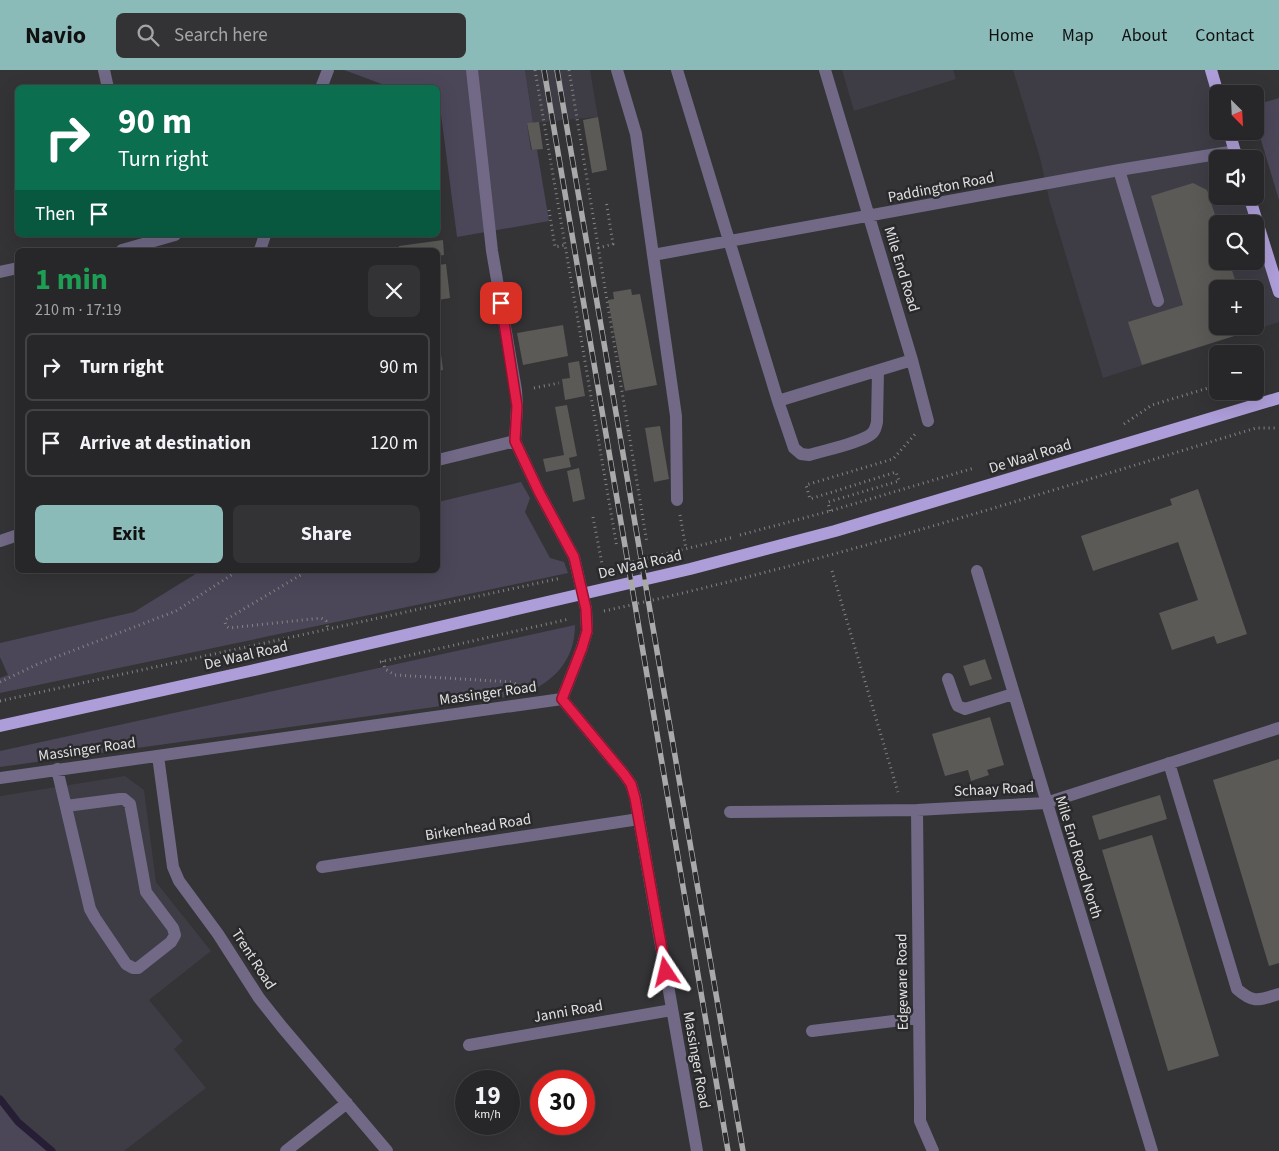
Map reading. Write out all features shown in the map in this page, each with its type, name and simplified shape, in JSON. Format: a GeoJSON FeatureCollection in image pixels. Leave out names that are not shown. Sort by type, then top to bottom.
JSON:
{"type":"FeatureCollection","features":[{"type":"Feature","properties":{"kind":"main road"},"geometry":{"type":"LineString","coordinates":[[1211,70],[1215,85]]}},
{"type":"Feature","properties":{"kind":"main road"},"geometry":{"type":"LineString","coordinates":[[1252,205],[1279,292]]}},
{"type":"Feature","properties":{"kind":"main road","name":"De Waal Road"},"geometry":{"type":"LineString","coordinates":[[0,726],[250,671],[690,569],[835,531],[1279,398]]}},
{"type":"Feature","properties":{"kind":"street"},"geometry":{"type":"LineString","coordinates":[[104,70],[107,85]]}},
{"type":"Feature","properties":{"kind":"street"},"geometry":{"type":"LineString","coordinates":[[322,85],[328,70]]}},
{"type":"Feature","properties":{"kind":"street"},"geometry":{"type":"LineString","coordinates":[[472,70],[492,251],[516,390],[515,441],[539,492],[574,557],[586,609],[587,631],[562,699]]}},
{"type":"Feature","properties":{"kind":"street"},"geometry":{"type":"LineString","coordinates":[[617,70],[636,134],[654,255],[676,416],[677,500]]}},
{"type":"Feature","properties":{"kind":"street"},"geometry":{"type":"LineString","coordinates":[[676,70],[794,448],[800,454],[809,454],[860,440],[871,435],[876,429],[878,371]]}},
{"type":"Feature","properties":{"kind":"street","name":"Mile End Road"},"geometry":{"type":"LineString","coordinates":[[825,70],[912,360],[928,421]]}},
{"type":"Feature","properties":{"kind":"street","name":"Paddington Road"},"geometry":{"type":"LineString","coordinates":[[654,255],[1119,170],[1209,158]]}},
{"type":"Feature","properties":{"kind":"street"},"geometry":{"type":"LineString","coordinates":[[1119,170],[1158,301]]}},
{"type":"Feature","properties":{"kind":"street"},"geometry":{"type":"LineString","coordinates":[[129,248],[168,237]]}},
{"type":"Feature","properties":{"kind":"street"},"geometry":{"type":"LineString","coordinates":[[0,272],[15,269]]}},
{"type":"Feature","properties":{"kind":"street"},"geometry":{"type":"LineString","coordinates":[[778,401],[912,360]]}},
{"type":"Feature","properties":{"kind":"street"},"geometry":{"type":"LineString","coordinates":[[440,460],[515,441]]}},
{"type":"Feature","properties":{"kind":"street"},"geometry":{"type":"LineString","coordinates":[[0,541],[15,536]]}},
{"type":"Feature","properties":{"kind":"street","name":"Mile End Road North"},"geometry":{"type":"LineString","coordinates":[[977,571],[1152,1151]]}},
{"type":"Feature","properties":{"kind":"street"},"geometry":{"type":"LineString","coordinates":[[948,679],[958,706],[965,709],[1013,694]]}},
{"type":"Feature","properties":{"kind":"street","name":"Massinger Road"},"geometry":{"type":"LineString","coordinates":[[0,778],[562,699],[631,784],[639,819],[697,1151]]}},
{"type":"Feature","properties":{"kind":"street","name":"Schaay Road"},"geometry":{"type":"LineString","coordinates":[[730,812],[917,810],[1046,803],[1279,728]]}},
{"type":"Feature","properties":{"kind":"street","name":"Trent Road"},"geometry":{"type":"LineString","coordinates":[[158,756],[175,875],[218,934],[259,998],[282,1028],[388,1151]]}},
{"type":"Feature","properties":{"kind":"street"},"geometry":{"type":"LineString","coordinates":[[1170,763],[1237,989],[1247,998],[1259,1000],[1279,994]]}},
{"type":"Feature","properties":{"kind":"street"},"geometry":{"type":"LineString","coordinates":[[57,769],[92,914],[126,964],[133,968],[138,968],[172,942],[175,935],[173,928],[146,892],[130,804],[120,799],[66,806]]}},
{"type":"Feature","properties":{"kind":"street","name":"Edgeware Road"},"geometry":{"type":"LineString","coordinates":[[917,810],[920,1122],[930,1150]]}},
{"type":"Feature","properties":{"kind":"street","name":"Birkenhead Road"},"geometry":{"type":"LineString","coordinates":[[322,867],[639,819]]}},
{"type":"Feature","properties":{"kind":"street","name":"Janni Road"},"geometry":{"type":"LineString","coordinates":[[469,1045],[672,1010]]}},
{"type":"Feature","properties":{"kind":"street"},"geometry":{"type":"LineString","coordinates":[[812,1031],[918,1018]]}},
{"type":"Feature","properties":{"kind":"street"},"geometry":{"type":"LineString","coordinates":[[286,1151],[347,1103]]}},
{"type":"Feature","properties":{"kind":"path"},"geometry":{"type":"LineString","coordinates":[[535,70],[617,548]]}},
{"type":"Feature","properties":{"kind":"path"},"geometry":{"type":"LineString","coordinates":[[569,70],[647,542]]}},
{"type":"Feature","properties":{"kind":"path"},"geometry":{"type":"LineString","coordinates":[[598,248],[613,244],[606,200]]}},
{"type":"Feature","properties":{"kind":"path"},"geometry":{"type":"LineString","coordinates":[[549,210],[555,246],[565,244]]}},
{"type":"Feature","properties":{"kind":"path"},"geometry":{"type":"LineString","coordinates":[[528,389],[559,383]]}},
{"type":"Feature","properties":{"kind":"path"},"geometry":{"type":"LineString","coordinates":[[1115,427],[1124,424],[1152,405],[1209,388]]}},
{"type":"Feature","properties":{"kind":"path"},"geometry":{"type":"LineString","coordinates":[[830,511],[828,502],[899,481],[896,472],[810,499],[806,485],[893,459],[928,421]]}},
{"type":"Feature","properties":{"kind":"path"},"geometry":{"type":"LineString","coordinates":[[1064,485],[1256,428],[1278,428]]}},
{"type":"Feature","properties":{"kind":"path"},"geometry":{"type":"LineString","coordinates":[[621,564],[830,511],[978,467]]}},
{"type":"Feature","properties":{"kind":"path"},"geometry":{"type":"LineString","coordinates":[[677,500],[686,549]]}},
{"type":"Feature","properties":{"kind":"path"},"geometry":{"type":"LineString","coordinates":[[593,517],[603,569]]}},
{"type":"Feature","properties":{"kind":"path"},"geometry":{"type":"LineString","coordinates":[[594,571],[612,567]]}},
{"type":"Feature","properties":{"kind":"path"},"geometry":{"type":"LineString","coordinates":[[832,571],[903,810]]}},
{"type":"Feature","properties":{"kind":"path"},"geometry":{"type":"LineString","coordinates":[[0,682],[38,664],[176,610],[234,573]]}},
{"type":"Feature","properties":{"kind":"path"},"geometry":{"type":"LineString","coordinates":[[304,573],[227,618],[226,626],[229,628],[322,618],[326,621],[328,629]]}},
{"type":"Feature","properties":{"kind":"path"},"geometry":{"type":"LineString","coordinates":[[0,701],[566,577]]}},
{"type":"Feature","properties":{"kind":"path"},"geometry":{"type":"LineString","coordinates":[[383,661],[385,669],[395,675],[512,682],[522,687],[525,704]]}},
{"type":"Feature","properties":{"kind":"shaded area"},"geometry":{"type":"Polygon","coordinates":[[[344,70],[525,70],[533,123],[527,124],[531,150],[537,150],[549,221],[457,237],[440,107],[440,85],[385,85],[344,70]]]}},
{"type":"Feature","properties":{"kind":"shaded area"},"geometry":{"type":"Polygon","coordinates":[[[525,70],[590,70],[598,117],[533,123],[525,70]]]}},
{"type":"Feature","properties":{"kind":"shaded area"},"geometry":{"type":"Polygon","coordinates":[[[842,70],[953,70],[956,79],[854,111],[842,70]]]}},
{"type":"Feature","properties":{"kind":"shaded area"},"geometry":{"type":"Polygon","coordinates":[[[1013,70],[1211,70],[1215,85],[1209,85],[1209,140],[1232,140],[1234,150],[1209,150],[1209,205],[1252,205],[1255,215],[1209,215],[1209,270],[1264,270],[1264,244],[1279,293],[1279,322],[1264,327],[1264,280],[1209,280],[1209,335],[1238,335],[1103,378],[1050,203],[1040,158],[1013,70]]]}},
{"type":"Feature","properties":{"kind":"shaded area"},"geometry":{"type":"Polygon","coordinates":[[[1279,98],[1279,200],[1261,140],[1264,140],[1264,102],[1279,98]]]}},
{"type":"Feature","properties":{"kind":"shaded area"},"geometry":{"type":"Polygon","coordinates":[[[521,482],[530,498],[525,512],[550,558],[564,562],[568,573],[0,693],[0,678],[8,675],[0,657],[0,643],[134,612],[197,573],[440,573],[440,502],[521,482]]]}},
{"type":"Feature","properties":{"kind":"shaded area"},"geometry":{"type":"Polygon","coordinates":[[[575,625],[571,649],[560,669],[543,684],[521,695],[0,767],[0,751],[575,625]]]}},
{"type":"Feature","properties":{"kind":"shaded area"},"geometry":{"type":"Polygon","coordinates":[[[125,776],[144,790],[156,882],[211,951],[149,1000],[183,1041],[174,1049],[206,1088],[124,1151],[52,1151],[18,1122],[0,1099],[0,796],[125,776]]]}},
{"type":"Feature","properties":{"kind":"shaded area"},"geometry":{"type":"Polygon","coordinates":[[[0,1099],[18,1122],[52,1151],[0,1151],[0,1099]]]}},
{"type":"Feature","properties":{"kind":"building"},"geometry":{"type":"Polygon","coordinates":[[[598,117],[607,170],[592,173],[583,120],[598,117]]]}},
{"type":"Feature","properties":{"kind":"building"},"geometry":{"type":"Polygon","coordinates":[[[539,122],[543,149],[532,150],[527,123],[539,122]]]}},
{"type":"Feature","properties":{"kind":"building"},"geometry":{"type":"Polygon","coordinates":[[[1193,183],[1207,190],[1209,205],[1212,205],[1215,215],[1209,215],[1209,270],[1232,270],[1235,280],[1209,280],[1209,335],[1234,335],[1142,365],[1128,322],[1183,305],[1151,196],[1193,183]]]}},
{"type":"Feature","properties":{"kind":"building"},"geometry":{"type":"Polygon","coordinates":[[[443,240],[444,255],[440,256],[440,248],[399,248],[399,246],[443,240]]]}},
{"type":"Feature","properties":{"kind":"building"},"geometry":{"type":"Polygon","coordinates":[[[446,264],[450,298],[440,300],[440,265],[446,264]]]}},
{"type":"Feature","properties":{"kind":"building"},"geometry":{"type":"Polygon","coordinates":[[[631,289],[632,295],[640,294],[657,385],[625,391],[608,300],[614,299],[613,292],[631,289]]]}},
{"type":"Feature","properties":{"kind":"building"},"geometry":{"type":"Polygon","coordinates":[[[563,325],[568,356],[523,365],[517,333],[563,325]]]}},
{"type":"Feature","properties":{"kind":"building"},"geometry":{"type":"Polygon","coordinates":[[[440,347],[443,370],[440,371],[440,347]]]}},
{"type":"Feature","properties":{"kind":"building"},"geometry":{"type":"Polygon","coordinates":[[[579,361],[585,396],[565,400],[562,379],[570,378],[568,363],[579,361]]]}},
{"type":"Feature","properties":{"kind":"building"},"geometry":{"type":"Polygon","coordinates":[[[567,405],[577,456],[569,458],[571,467],[546,472],[543,459],[564,455],[555,407],[567,405]]]}},
{"type":"Feature","properties":{"kind":"building"},"geometry":{"type":"Polygon","coordinates":[[[660,426],[669,479],[654,482],[645,428],[660,426]]]}},
{"type":"Feature","properties":{"kind":"building"},"geometry":{"type":"Polygon","coordinates":[[[579,468],[585,499],[573,502],[567,471],[579,468]]]}},
{"type":"Feature","properties":{"kind":"building"},"geometry":{"type":"Polygon","coordinates":[[[1198,489],[1247,634],[1217,644],[1214,636],[1172,650],[1159,613],[1198,600],[1178,542],[1093,571],[1081,536],[1172,505],[1170,499],[1198,489]]]}},
{"type":"Feature","properties":{"kind":"building"},"geometry":{"type":"Polygon","coordinates":[[[985,659],[992,679],[970,686],[963,666],[985,659]]]}},
{"type":"Feature","properties":{"kind":"building"},"geometry":{"type":"Polygon","coordinates":[[[990,717],[1004,765],[987,770],[989,775],[971,781],[968,770],[945,776],[932,734],[990,717]]]}},
{"type":"Feature","properties":{"kind":"building"},"geometry":{"type":"Polygon","coordinates":[[[1279,759],[1279,963],[1269,966],[1213,780],[1279,759]]]}},
{"type":"Feature","properties":{"kind":"building"},"geometry":{"type":"Polygon","coordinates":[[[1160,795],[1167,819],[1099,840],[1092,816],[1160,795]]]}},
{"type":"Feature","properties":{"kind":"building"},"geometry":{"type":"Polygon","coordinates":[[[1152,835],[1219,1056],[1168,1071],[1102,850],[1152,835]]]}},
{"type":"Feature","properties":{"kind":"waterway"},"geometry":{"type":"LineString","coordinates":[[0,1099],[18,1122],[52,1151]]}},
{"type":"Feature","properties":{"kind":"railway"},"geometry":{"type":"LineString","coordinates":[[544,70],[728,1151]]}},
{"type":"Feature","properties":{"kind":"railway"},"geometry":{"type":"LineString","coordinates":[[557,70],[743,1151]]}},
{"type":"Feature","properties":{"kind":"route"},"geometry":{"type":"LineString","coordinates":[[501,303],[516,390],[515,441],[539,492],[574,557],[588,618],[587,631],[582,648],[562,699],[631,784],[666,972]]}}]}
